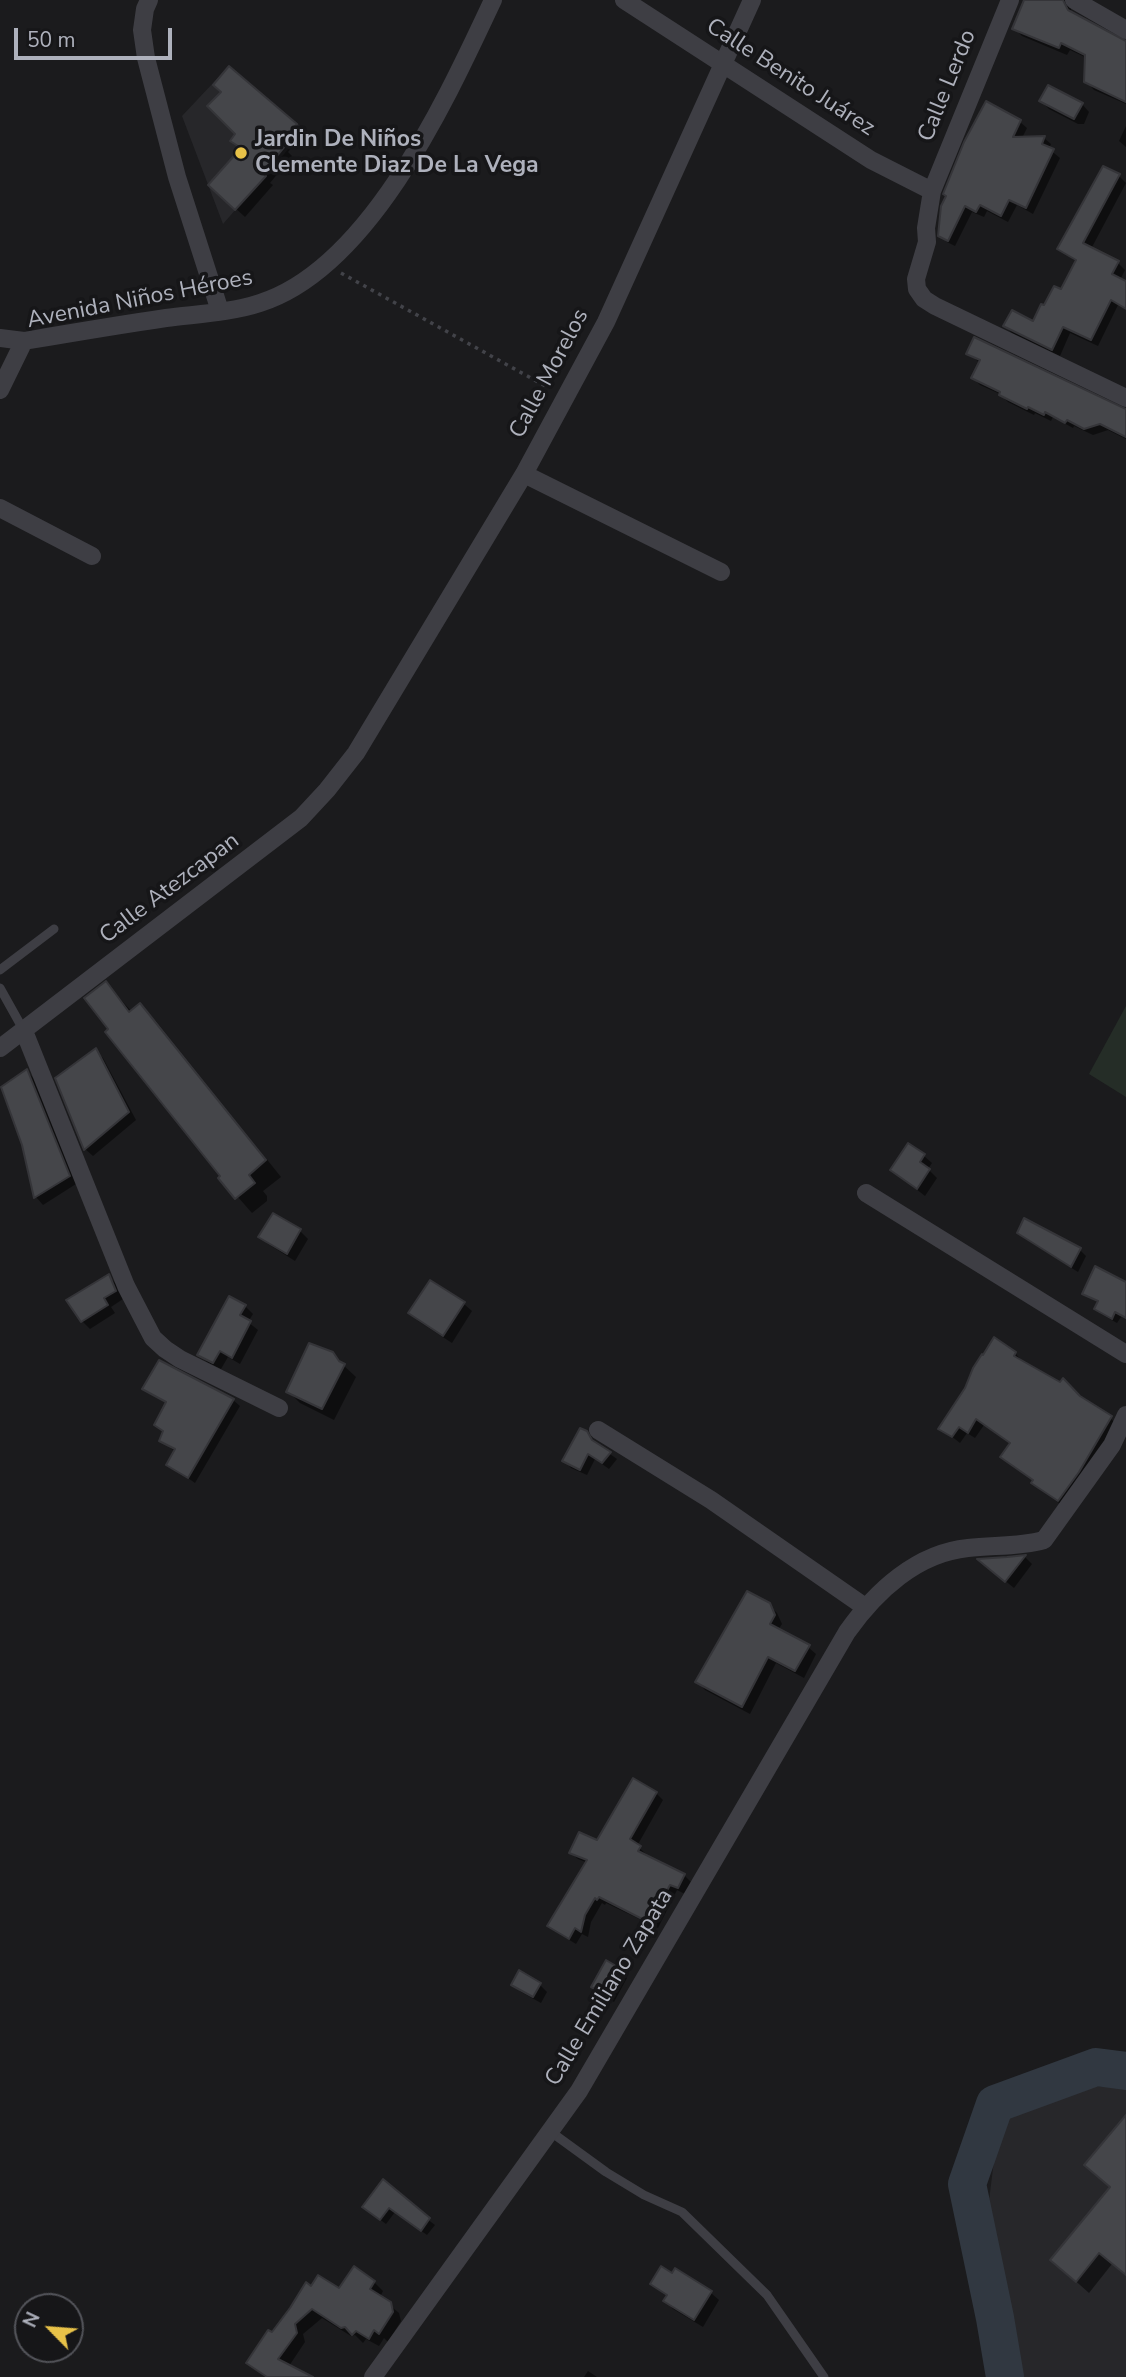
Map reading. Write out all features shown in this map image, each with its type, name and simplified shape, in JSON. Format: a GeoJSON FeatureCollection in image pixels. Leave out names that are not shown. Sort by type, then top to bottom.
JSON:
{"type":"FeatureCollection","features":[{"type":"Feature","properties":{"kind":"street"},"geometry":{"type":"LineString","coordinates":[[149,0],[142,30],[146,58],[177,177],[220,311]]}},
{"type":"Feature","properties":{"kind":"street","name":"Avenida Niños Héroes"},"geometry":{"type":"LineString","coordinates":[[0,390],[24,341],[259,304],[305,281],[326,265],[356,235],[399,176],[444,104],[493,0]]}},
{"type":"Feature","properties":{"kind":"street","name":"Calle Benito Juárez"},"geometry":{"type":"LineString","coordinates":[[624,0],[871,160],[932,191]]}},
{"type":"Feature","properties":{"kind":"street","name":"Calle Morelos"},"geometry":{"type":"LineString","coordinates":[[356,753],[524,474],[606,322],[751,0]]}},
{"type":"Feature","properties":{"kind":"street","name":"Calle Lerdo"},"geometry":{"type":"LineString","coordinates":[[1010,0],[932,191],[926,228],[927,242],[916,279],[917,289],[924,299],[1126,398]]}},
{"type":"Feature","properties":{"kind":"street"},"geometry":{"type":"LineString","coordinates":[[1074,0],[1126,30]]}},
{"type":"Feature","properties":{"kind":"street"},"geometry":{"type":"LineString","coordinates":[[0,338],[24,341]]}},
{"type":"Feature","properties":{"kind":"street"},"geometry":{"type":"LineString","coordinates":[[524,474],[721,572]]}},
{"type":"Feature","properties":{"kind":"street"},"geometry":{"type":"LineString","coordinates":[[0,508],[92,556]]}},
{"type":"Feature","properties":{"kind":"street","name":"Calle Atezcapan"},"geometry":{"type":"LineString","coordinates":[[0,1048],[264,849],[301,818],[356,753]]}},
{"type":"Feature","properties":{"kind":"street"},"geometry":{"type":"LineString","coordinates":[[24,1031],[125,1286],[153,1338],[180,1359],[279,1408]]}},
{"type":"Feature","properties":{"kind":"street"},"geometry":{"type":"LineString","coordinates":[[866,1193],[1126,1354]]}},
{"type":"Feature","properties":{"kind":"street","name":"Calle Emiliano Zapata"},"geometry":{"type":"LineString","coordinates":[[373,2377],[579,2091],[847,1632],[865,1607],[900,1575],[932,1556],[965,1548],[1024,1545],[1044,1540],[1119,1450],[1126,1415]]}},
{"type":"Feature","properties":{"kind":"street"},"geometry":{"type":"LineString","coordinates":[[598,1430],[711,1500],[865,1607]]}},
{"type":"Feature","properties":{"kind":"lane"},"geometry":{"type":"LineString","coordinates":[[0,970],[54,929]]}},
{"type":"Feature","properties":{"kind":"lane"},"geometry":{"type":"LineString","coordinates":[[0,988],[24,1031]]}},
{"type":"Feature","properties":{"kind":"lane"},"geometry":{"type":"LineString","coordinates":[[551,2132],[606,2172],[645,2195],[682,2212],[767,2295],[824,2377]]}},
{"type":"Feature","properties":{"kind":"path"},"geometry":{"type":"LineString","coordinates":[[326,265],[566,397]]}},
{"type":"Feature","properties":{"kind":"shaded area","name":"Jardin De Niños Clemente Diaz De La Vega"},"geometry":{"type":"Polygon","coordinates":[[[229,66],[305,130],[223,224],[182,116],[229,66]]]}},
{"type":"Feature","properties":{"kind":"shaded area"},"geometry":{"type":"Polygon","coordinates":[[[1126,1006],[1126,1097],[1089,1074],[1126,1006]]]}},
{"type":"Feature","properties":{"kind":"shaded area"},"geometry":{"type":"Polygon","coordinates":[[[1082,2085],[1126,2088],[1126,2377],[1017,2377],[1010,2323],[987,2217],[996,2144],[1011,2109],[1082,2085]]]}},
{"type":"Feature","properties":{"kind":"building"},"geometry":{"type":"Polygon","coordinates":[[[1024,0],[1063,0],[1068,10],[1126,41],[1126,102],[1084,82],[1085,55],[1061,43],[1059,48],[1012,29],[1024,0]]]}},
{"type":"Feature","properties":{"kind":"building","name":"Jardin De Niños Clemente Diaz De La Vega"},"geometry":{"type":"Polygon","coordinates":[[[229,66],[297,124],[280,143],[285,146],[263,173],[266,176],[235,210],[208,185],[241,148],[230,141],[235,134],[207,106],[221,92],[213,85],[229,66]]]}},
{"type":"Feature","properties":{"kind":"building"},"geometry":{"type":"Polygon","coordinates":[[[1048,85],[1083,103],[1074,119],[1039,101],[1048,85]]]}},
{"type":"Feature","properties":{"kind":"building"},"geometry":{"type":"Polygon","coordinates":[[[986,101],[1021,120],[1013,137],[1045,136],[1042,144],[1054,149],[1026,208],[1009,200],[1001,216],[980,205],[976,212],[965,206],[948,241],[938,236],[941,206],[946,196],[943,194],[964,142],[986,101]]]}},
{"type":"Feature","properties":{"kind":"building"},"geometry":{"type":"Polygon","coordinates":[[[1103,166],[1120,174],[1083,243],[1119,261],[1112,274],[1126,281],[1126,309],[1111,300],[1091,340],[1063,327],[1052,350],[1003,326],[1012,310],[1033,321],[1054,286],[1061,289],[1076,260],[1057,249],[1103,166]]]}},
{"type":"Feature","properties":{"kind":"building"},"geometry":{"type":"Polygon","coordinates":[[[974,337],[1126,409],[1126,437],[1100,424],[1084,429],[1045,412],[1044,415],[1028,407],[1027,409],[971,378],[980,360],[966,354],[974,337]]]}},
{"type":"Feature","properties":{"kind":"building"},"geometry":{"type":"Polygon","coordinates":[[[106,981],[129,1012],[140,1003],[266,1160],[249,1175],[255,1183],[235,1199],[218,1178],[220,1176],[105,1032],[108,1029],[84,998],[106,981]]]}},
{"type":"Feature","properties":{"kind":"building"},"geometry":{"type":"Polygon","coordinates":[[[96,1048],[129,1112],[84,1150],[55,1078],[96,1048]]]}},
{"type":"Feature","properties":{"kind":"building"},"geometry":{"type":"Polygon","coordinates":[[[27,1069],[70,1176],[34,1198],[22,1145],[1,1087],[27,1069]]]}},
{"type":"Feature","properties":{"kind":"building"},"geometry":{"type":"Polygon","coordinates":[[[908,1143],[925,1154],[920,1162],[930,1169],[917,1189],[890,1170],[908,1143]]]}},
{"type":"Feature","properties":{"kind":"building"},"geometry":{"type":"Polygon","coordinates":[[[273,1213],[301,1229],[287,1254],[258,1237],[273,1213]]]}},
{"type":"Feature","properties":{"kind":"building"},"geometry":{"type":"Polygon","coordinates":[[[1024,1218],[1081,1248],[1071,1267],[1017,1233],[1024,1218]]]}},
{"type":"Feature","properties":{"kind":"building"},"geometry":{"type":"Polygon","coordinates":[[[1095,1266],[1126,1282],[1126,1318],[1115,1312],[1112,1319],[1094,1309],[1098,1301],[1082,1294],[1095,1266]]]}},
{"type":"Feature","properties":{"kind":"building"},"geometry":{"type":"Polygon","coordinates":[[[109,1274],[116,1291],[104,1298],[108,1305],[81,1322],[66,1300],[109,1274]]]}},
{"type":"Feature","properties":{"kind":"building"},"geometry":{"type":"Polygon","coordinates":[[[430,1280],[465,1302],[443,1336],[408,1313],[430,1280]]]}},
{"type":"Feature","properties":{"kind":"building"},"geometry":{"type":"Polygon","coordinates":[[[229,1296],[246,1305],[240,1315],[251,1321],[232,1358],[220,1351],[213,1363],[197,1355],[229,1296]]]}},
{"type":"Feature","properties":{"kind":"building"},"geometry":{"type":"Polygon","coordinates":[[[994,1337],[1016,1352],[1014,1356],[1060,1382],[1063,1378],[1080,1396],[1112,1416],[1079,1472],[1058,1501],[1000,1457],[1010,1443],[976,1419],[968,1433],[959,1427],[952,1437],[938,1429],[994,1337]]]}},
{"type":"Feature","properties":{"kind":"building"},"geometry":{"type":"Polygon","coordinates":[[[309,1343],[333,1352],[339,1361],[345,1364],[322,1409],[286,1392],[309,1343]]]}},
{"type":"Feature","properties":{"kind":"building"},"geometry":{"type":"Polygon","coordinates":[[[159,1360],[234,1399],[188,1478],[166,1465],[175,1449],[159,1441],[163,1431],[154,1425],[166,1402],[142,1389],[159,1360]]]}},
{"type":"Feature","properties":{"kind":"building"},"geometry":{"type":"Polygon","coordinates":[[[580,1428],[587,1431],[592,1440],[611,1452],[602,1463],[588,1454],[580,1470],[562,1461],[580,1428]]]}},
{"type":"Feature","properties":{"kind":"building"},"geometry":{"type":"Polygon","coordinates":[[[1026,1555],[1005,1582],[977,1559],[1007,1557],[1026,1555]]]}},
{"type":"Feature","properties":{"kind":"building"},"geometry":{"type":"Polygon","coordinates":[[[747,1591],[770,1603],[775,1615],[770,1624],[810,1645],[795,1671],[768,1657],[742,1707],[695,1682],[747,1591]]]}},
{"type":"Feature","properties":{"kind":"building"},"geometry":{"type":"Polygon","coordinates":[[[633,1778],[657,1792],[630,1839],[641,1846],[638,1851],[685,1874],[678,1888],[670,1885],[650,1923],[599,1897],[597,1900],[595,1898],[585,1915],[581,1932],[575,1928],[569,1939],[547,1926],[587,1860],[569,1853],[579,1832],[597,1840],[633,1778]]]}},
{"type":"Feature","properties":{"kind":"building"},"geometry":{"type":"Polygon","coordinates":[[[606,1960],[621,1969],[606,1995],[591,1987],[606,1960]]]}},
{"type":"Feature","properties":{"kind":"building"},"geometry":{"type":"Polygon","coordinates":[[[519,1970],[541,1983],[533,1997],[511,1985],[519,1970]]]}},
{"type":"Feature","properties":{"kind":"building"},"geometry":{"type":"Polygon","coordinates":[[[1126,2115],[1126,2275],[1099,2253],[1076,2282],[1050,2260],[1110,2187],[1084,2165],[1126,2115]]]}},
{"type":"Feature","properties":{"kind":"building"},"geometry":{"type":"Polygon","coordinates":[[[383,2179],[430,2218],[421,2231],[389,2208],[380,2220],[362,2207],[383,2179]]]}},
{"type":"Feature","properties":{"kind":"building"},"geometry":{"type":"Polygon","coordinates":[[[354,2266],[375,2281],[370,2289],[391,2302],[393,2312],[379,2334],[374,2330],[369,2339],[356,2331],[352,2335],[345,2327],[341,2328],[312,2309],[295,2324],[297,2333],[278,2359],[313,2377],[267,2377],[246,2363],[268,2330],[272,2332],[290,2308],[306,2282],[311,2286],[318,2275],[339,2288],[354,2266]]]}},
{"type":"Feature","properties":{"kind":"building"},"geometry":{"type":"Polygon","coordinates":[[[661,2266],[672,2273],[675,2268],[712,2291],[694,2320],[663,2301],[667,2295],[650,2284],[661,2266]]]}},
{"type":"Feature","properties":{"kind":"waterway"},"geometry":{"type":"LineString","coordinates":[[1005,2377],[967,2184],[995,2104],[1096,2067],[1126,2071]]}},
{"type":"Feature","properties":{"kind":"place","name":"Jardin De Niños Clemente Diaz De La Vega"},"geometry":{"type":"Point","coordinates":[241,153]}}]}
